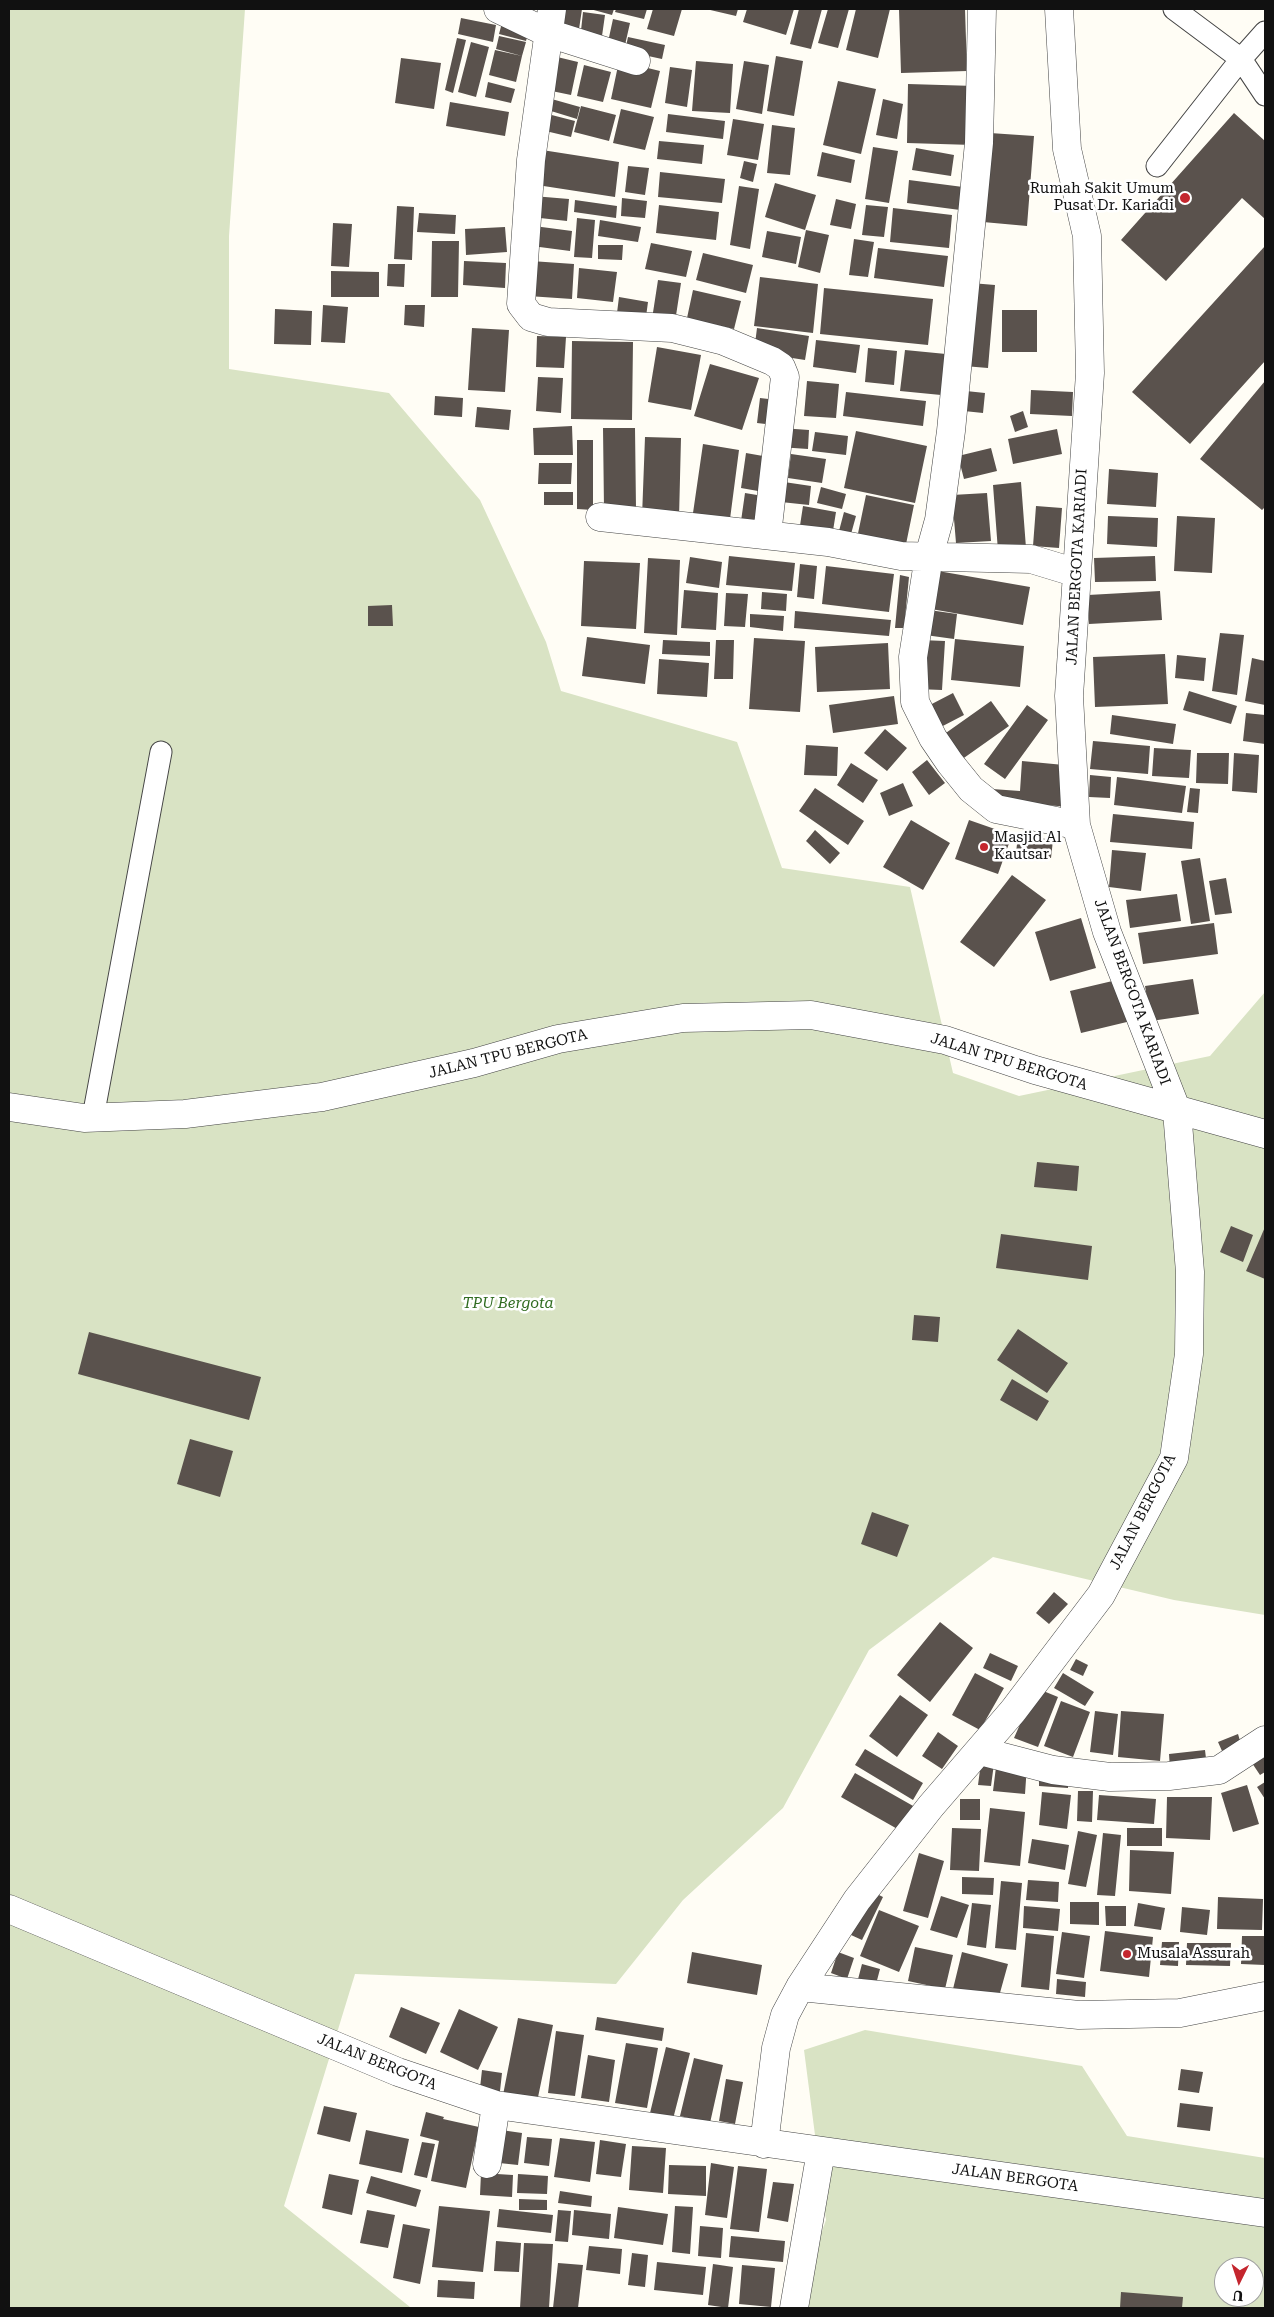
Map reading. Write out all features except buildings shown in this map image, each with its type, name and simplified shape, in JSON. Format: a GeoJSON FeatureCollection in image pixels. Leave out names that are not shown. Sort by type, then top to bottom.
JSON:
{"type":"FeatureCollection","features":[{"type":"Feature","properties":{"kind":"street"},"geometry":{"type":"LineString","coordinates":[[498,9],[550,21],[636,60]]}},
{"type":"Feature","properties":{"kind":"street"},"geometry":{"type":"LineString","coordinates":[[982,9],[980,142],[951,431],[939,520],[929,556],[913,657],[915,702],[933,738],[971,789],[996,809],[1076,825]]}},
{"type":"Feature","properties":{"kind":"street","name":"JALAN BERGOTA KARIADI"},"geometry":{"type":"LineString","coordinates":[[1059,9],[1068,149],[1087,236],[1090,373],[1081,482],[1069,696],[1076,825],[1107,932],[1177,1110]]}},
{"type":"Feature","properties":{"kind":"street"},"geometry":{"type":"LineString","coordinates":[[550,21],[531,160],[520,304],[531,317],[548,322],[681,330],[724,341],[772,361],[781,367],[785,377],[767,535]]}},
{"type":"Feature","properties":{"kind":"street"},"geometry":{"type":"LineString","coordinates":[[600,517],[828,542],[901,556],[1031,559],[1077,573]]}},
{"type":"Feature","properties":{"kind":"street","name":"JALAN TPU BERGOTA"},"geometry":{"type":"LineString","coordinates":[[9,1107],[84,1118],[185,1114],[322,1097],[474,1063],[558,1039],[683,1018],[812,1015],[945,1040],[1035,1070],[1265,1134]]}},
{"type":"Feature","properties":{"kind":"street","name":"JALAN BERGOTA"},"geometry":{"type":"LineString","coordinates":[[764,2144],[776,2048],[785,2015],[800,1987],[857,1900],[931,1806],[1013,1711],[1101,1595],[1174,1458],[1189,1354],[1190,1290],[1177,1110]]}},
{"type":"Feature","properties":{"kind":"street"},"geometry":{"type":"LineString","coordinates":[[980,1751],[1053,1770],[1110,1777],[1170,1776],[1219,1770],[1265,1740]]}},
{"type":"Feature","properties":{"kind":"street","name":"JALAN BERGOTA"},"geometry":{"type":"LineString","coordinates":[[9,1909],[398,2072],[496,2105],[1265,2213]]}},
{"type":"Feature","properties":{"kind":"street"},"geometry":{"type":"LineString","coordinates":[[800,1987],[1079,2015],[1180,2014],[1265,1996]]}},
{"type":"Feature","properties":{"kind":"street"},"geometry":{"type":"LineString","coordinates":[[487,2164],[496,2105]]}},
{"type":"Feature","properties":{"kind":"street"},"geometry":{"type":"LineString","coordinates":[[794,2308],[821,2150]]}},
{"type":"Feature","properties":{"kind":"lane"},"geometry":{"type":"LineString","coordinates":[[1174,9],[1241,59],[1265,95]]}},
{"type":"Feature","properties":{"kind":"lane"},"geometry":{"type":"LineString","coordinates":[[1157,166],[1241,59],[1265,32]]}},
{"type":"Feature","properties":{"kind":"lane"},"geometry":{"type":"LineString","coordinates":[[93,1117],[161,752]]}},
{"type":"Feature","properties":{"kind":"green space","name":"TPU Bergota"},"geometry":{"type":"Polygon","coordinates":[[[9,9],[245,9],[229,236],[229,369],[389,393],[480,500],[546,642],[561,691],[737,742],[782,868],[910,887],[953,1073],[1019,1096],[1210,1056],[1265,992],[1265,1615],[1174,1600],[993,1557],[869,1650],[783,1808],[683,1900],[616,1984],[355,1974],[284,2206],[410,2307],[416,2308],[9,2308],[9,9]]]}},
{"type":"Feature","properties":{"kind":"green space"},"geometry":{"type":"Polygon","coordinates":[[[865,2030],[1082,2066],[1127,2136],[1265,2158],[1265,2308],[794,2308],[826,2220],[804,2050],[865,2030]]]}},
{"type":"Feature","properties":{"kind":"place","name":"Rumah Sakit Umum Pusat Dr. Kariadi"},"geometry":{"type":"Point","coordinates":[1185,198]}},
{"type":"Feature","properties":{"kind":"place","name":"Masjid Al Kautsar"},"geometry":{"type":"Point","coordinates":[984,847]}},
{"type":"Feature","properties":{"kind":"place","name":"Musala Assurah"},"geometry":{"type":"Point","coordinates":[1127,1954]}}]}
